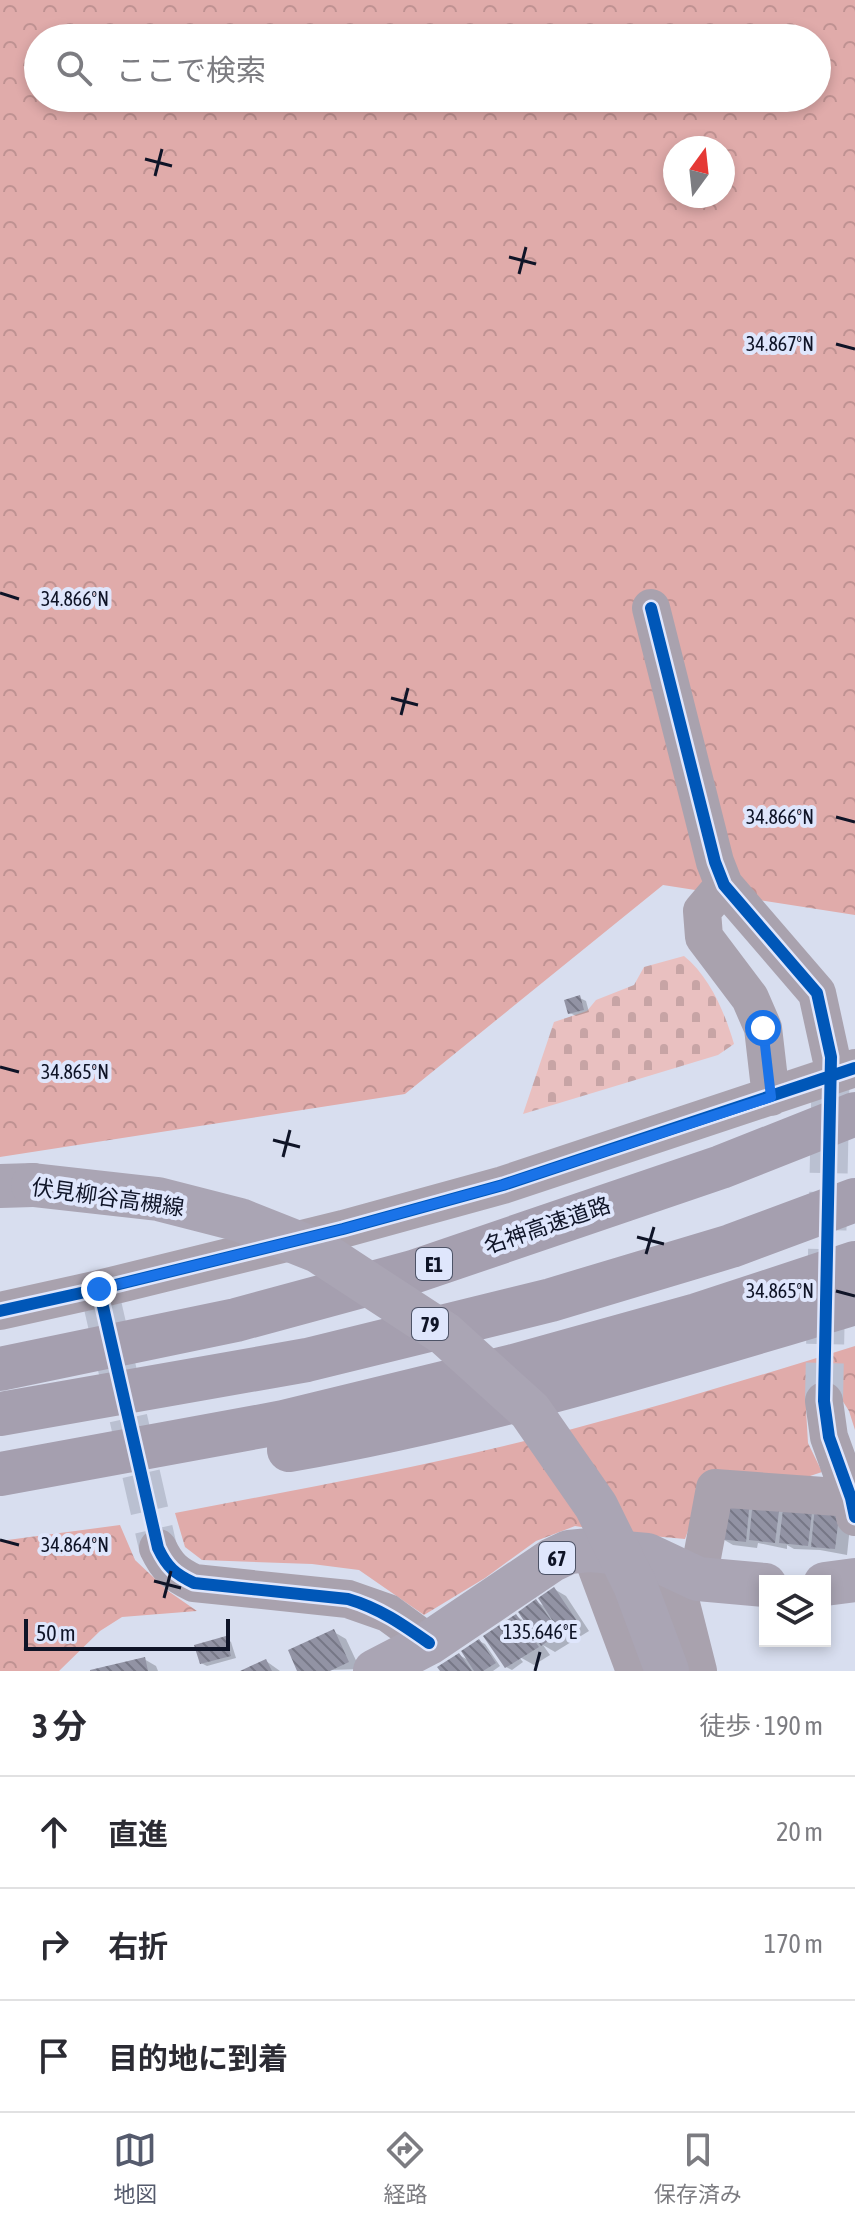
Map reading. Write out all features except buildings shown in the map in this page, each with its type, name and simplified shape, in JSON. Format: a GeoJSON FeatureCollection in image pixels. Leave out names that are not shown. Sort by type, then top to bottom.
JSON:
{"type":"FeatureCollection","features":[{"type":"Feature","properties":{"kind":"highway","name":"名神高速道路"},"geometry":{"type":"LineString","coordinates":[[0,1369],[236,1320],[413,1272],[721,1167],[855,1114]]}},
{"type":"Feature","properties":{"kind":"highway"},"geometry":{"type":"LineString","coordinates":[[0,1414],[307,1360],[505,1311],[731,1246],[855,1200]]}},
{"type":"Feature","properties":{"kind":"highway"},"geometry":{"type":"LineString","coordinates":[[0,1474],[284,1422],[468,1378],[697,1315],[855,1263]]}},
{"type":"Feature","properties":{"kind":"highway"},"geometry":{"type":"LineString","coordinates":[[0,1498],[316,1446],[474,1411],[855,1303]]}},
{"type":"Feature","properties":{"kind":"main road","name":"伏見柳谷高槻線"},"geometry":{"type":"LineString","coordinates":[[17,1185],[158,1199],[240,1220],[318,1251],[445,1334],[530,1411],[596,1506],[635,1585],[667,1671]]}},
{"type":"Feature","properties":{"kind":"main road","name":"67"},"geometry":{"type":"LineString","coordinates":[[375,1671],[429,1643],[552,1560],[569,1552],[590,1550],[647,1555],[685,1574],[759,1584]]}},
{"type":"Feature","properties":{"kind":"main road"},"geometry":{"type":"LineString","coordinates":[[831,1583],[855,1580]]}},
{"type":"Feature","properties":{"kind":"street"},"geometry":{"type":"LineString","coordinates":[[0,1311],[101,1298],[503,1185],[771,1097],[843,1063],[817,993],[724,885],[715,862],[651,608]]}},
{"type":"Feature","properties":{"kind":"street"},"geometry":{"type":"LineString","coordinates":[[724,885],[702,911],[704,937],[750,998],[763,1028],[771,1097]]}},
{"type":"Feature","properties":{"kind":"street"},"geometry":{"type":"LineString","coordinates":[[698,1671],[685,1574],[715,1488],[853,1507],[829,1437],[824,1401]]}},
{"type":"Feature","properties":{"kind":"street"},"geometry":{"type":"LineString","coordinates":[[158,1548],[166,1566],[194,1583],[348,1599],[388,1613],[429,1643]]}},
{"type":"Feature","properties":{"kind":"street"},"geometry":{"type":"LineString","coordinates":[[590,1550],[635,1671]]}},
{"type":"Feature","properties":{"kind":"green space"},"geometry":{"type":"Polygon","coordinates":[[[0,0],[855,0],[855,915],[663,885],[405,1094],[0,1157],[0,0]]]}},
{"type":"Feature","properties":{"kind":"green space"},"geometry":{"type":"Polygon","coordinates":[[[684,956],[702,974],[715,996],[734,1044],[718,1055],[523,1114],[554,1022],[587,1011],[596,1000],[634,985],[644,967],[684,956]]]}},
{"type":"Feature","properties":{"kind":"green space"},"geometry":{"type":"Polygon","coordinates":[[[855,1346],[855,1430],[849,1411],[837,1392],[806,1410],[808,1443],[822,1472],[804,1478],[707,1478],[685,1539],[575,1526],[536,1541],[485,1578],[424,1615],[359,1570],[312,1564],[202,1560],[185,1547],[175,1513],[504,1446],[636,1412],[855,1346]]]}},
{"type":"Feature","properties":{"kind":"green space"},"geometry":{"type":"Polygon","coordinates":[[[120,1525],[135,1560],[168,1591],[197,1611],[122,1617],[100,1631],[59,1671],[0,1671],[0,1541],[120,1525]]]}},
{"type":"Feature","properties":{"kind":"tunnel"},"geometry":{"type":"LineString","coordinates":[[824,1401],[831,1057]]}},
{"type":"Feature","properties":{"kind":"tunnel"},"geometry":{"type":"LineString","coordinates":[[103,1307],[158,1548]]}},
{"type":"Feature","properties":{"kind":"cycle path"},"geometry":{"type":"LineString","coordinates":[[651,608],[715,862],[724,885],[817,993],[831,1057],[824,1401],[829,1437],[855,1517]]}},
{"type":"Feature","properties":{"kind":"cycle path"},"geometry":{"type":"LineString","coordinates":[[0,1311],[343,1229],[503,1185],[855,1068]]}},
{"type":"Feature","properties":{"kind":"cycle path"},"geometry":{"type":"LineString","coordinates":[[99,1289],[158,1548],[172,1569],[194,1583],[348,1599],[380,1612],[429,1643]]}},
{"type":"Feature","properties":{"kind":"route"},"geometry":{"type":"LineString","coordinates":[[99,1289],[343,1229],[503,1185],[771,1097],[763,1028]]}}]}
